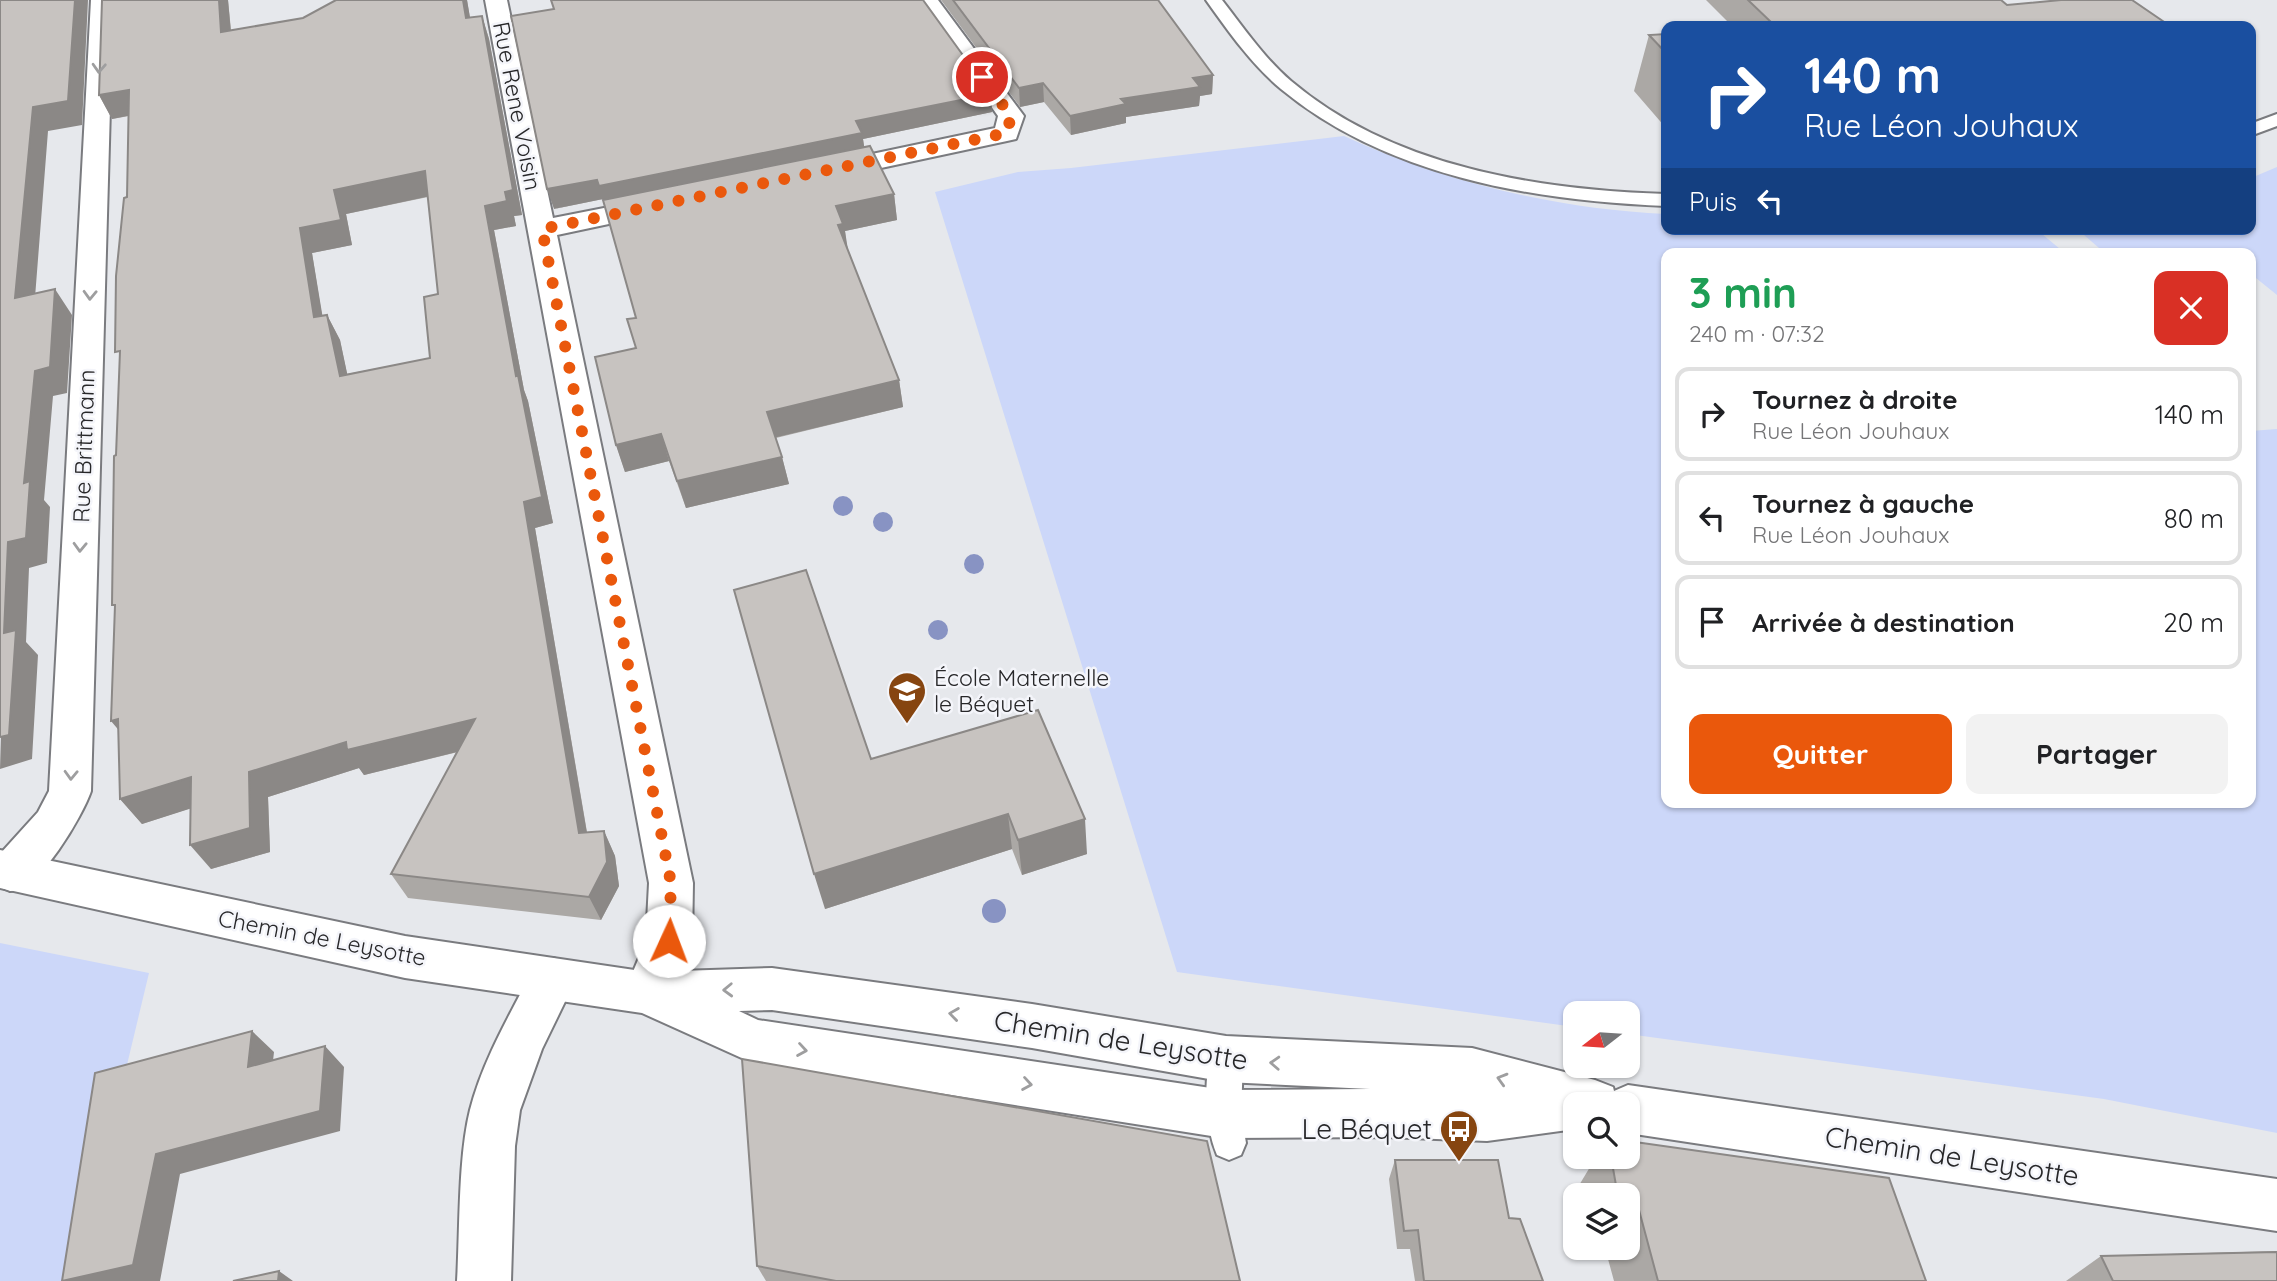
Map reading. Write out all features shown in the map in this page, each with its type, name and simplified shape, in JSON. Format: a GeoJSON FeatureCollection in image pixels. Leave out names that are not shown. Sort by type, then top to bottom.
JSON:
{"type":"FeatureCollection","features":[{"type":"Feature","properties":{"kind":"street","name":"Rue Brittmann"},"geometry":{"type":"LineString","coordinates":[[6,871],[53,826],[65,807],[70,791],[102,0]]}},
{"type":"Feature","properties":{"kind":"street","name":"Rue Rene Voisin"},"geometry":{"type":"LineString","coordinates":[[496,0],[671,883],[669,941],[648,993]]}},
{"type":"Feature","properties":{"kind":"street"},"geometry":{"type":"LineString","coordinates":[[801,177],[1007,133],[1011,116],[926,0]]}},
{"type":"Feature","properties":{"kind":"street"},"geometry":{"type":"LineString","coordinates":[[542,229],[680,201]]}},
{"type":"Feature","properties":{"kind":"street","name":"Chemin de Leysotte"},"geometry":{"type":"LineString","coordinates":[[6,871],[405,957],[648,993],[772,989],[1032,1026],[1226,1059],[1472,1071],[1563,1096]]}},
{"type":"Feature","properties":{"kind":"street"},"geometry":{"type":"LineString","coordinates":[[484,1281],[490,1146],[495,1110],[520,1043],[553,979]]}},
{"type":"Feature","properties":{"kind":"street","name":"Chemin de Leysotte"},"geometry":{"type":"LineString","coordinates":[[648,993],[755,1042],[1227,1129],[1385,1112],[1487,1117],[1563,1108]]}},
{"type":"Feature","properties":{"kind":"street","name":"Chemin de Leysotte"},"geometry":{"type":"LineString","coordinates":[[1640,1111],[2277,1205]]}},
{"type":"Feature","properties":{"kind":"lane"},"geometry":{"type":"LineString","coordinates":[[1214,0],[1261,60],[1287,86],[1315,107],[1382,142],[1483,178],[1537,190],[1596,197],[1661,200]]}},
{"type":"Feature","properties":{"kind":"lane"},"geometry":{"type":"LineString","coordinates":[[2256,129],[2277,120]]}},
{"type":"Feature","properties":{"kind":"lane"},"geometry":{"type":"LineString","coordinates":[[1226,1059],[1227,1129]]}},
{"type":"Feature","properties":{"kind":"shaded area"},"geometry":{"type":"Polygon","coordinates":[[[1344,136],[1421,167],[1501,190],[1583,206],[1661,214],[1661,235],[2043,235],[2059,248],[1661,248],[1661,808],[2256,808],[2256,431],[2277,429],[2277,1133],[2104,1099],[1640,1036],[1640,1001],[1563,1001],[1563,1025],[1177,972],[935,192],[1018,172],[1344,136]]]}},
{"type":"Feature","properties":{"kind":"shaded area"},"geometry":{"type":"Polygon","coordinates":[[[2277,167],[2277,295],[2256,278],[2256,248],[2099,248],[2084,235],[2256,235],[2256,176],[2277,167]]]}},
{"type":"Feature","properties":{"kind":"shaded area"},"geometry":{"type":"Polygon","coordinates":[[[0,943],[149,973],[120,1094],[93,1281],[0,1281],[0,943]]]}},
{"type":"Feature","properties":{"kind":"building"},"geometry":{"type":"Polygon","coordinates":[[[0,0],[75,0],[68,101],[33,107],[15,298],[55,289],[50,367],[35,371],[24,483],[30,481],[26,538],[8,542],[4,633],[16,630],[9,735],[0,737],[0,0]]]}},
{"type":"Feature","properties":{"kind":"building"},"geometry":{"type":"Polygon","coordinates":[[[102,0],[219,0],[221,32],[303,18],[336,0],[463,0],[466,18],[482,16],[513,190],[505,192],[507,201],[485,206],[516,376],[518,375],[542,497],[524,502],[579,833],[604,831],[607,862],[589,897],[391,874],[475,719],[347,750],[346,742],[249,772],[250,828],[190,845],[191,777],[120,799],[118,719],[111,721],[115,605],[112,605],[114,456],[120,351],[115,352],[116,276],[124,198],[127,197],[129,90],[99,95],[102,0]],[[425,171],[334,190],[341,220],[300,228],[314,317],[327,315],[340,376],[430,358],[424,297],[438,294],[425,171]]]}},
{"type":"Feature","properties":{"kind":"building"},"geometry":{"type":"Polygon","coordinates":[[[551,0],[923,0],[991,94],[856,121],[862,133],[599,186],[597,180],[547,189],[511,16],[554,9],[551,0]]]}},
{"type":"Feature","properties":{"kind":"building"},"geometry":{"type":"Polygon","coordinates":[[[953,0],[1158,0],[1213,75],[1193,78],[1200,87],[1121,99],[1126,104],[1070,116],[1043,83],[1019,88],[953,0]]]}},
{"type":"Feature","properties":{"kind":"building"},"geometry":{"type":"Polygon","coordinates":[[[1748,0],[2001,0],[2007,5],[2061,0],[2132,0],[2163,21],[1770,21],[1748,0]]]}},
{"type":"Feature","properties":{"kind":"building"},"geometry":{"type":"Polygon","coordinates":[[[1661,34],[1661,48],[1649,35],[1661,34]]]}},
{"type":"Feature","properties":{"kind":"building"},"geometry":{"type":"Polygon","coordinates":[[[870,146],[894,194],[836,206],[843,224],[838,225],[899,380],[767,412],[782,457],[677,481],[661,434],[616,445],[595,357],[636,348],[627,319],[636,318],[603,200],[870,146]]]}},
{"type":"Feature","properties":{"kind":"building"},"geometry":{"type":"Polygon","coordinates":[[[806,570],[871,759],[1038,710],[1085,819],[1018,840],[1008,814],[814,874],[734,590],[806,570]]]}},
{"type":"Feature","properties":{"kind":"building"},"geometry":{"type":"Polygon","coordinates":[[[252,1031],[248,1067],[325,1046],[320,1111],[156,1154],[133,1265],[62,1281],[95,1073],[252,1031]]]}},
{"type":"Feature","properties":{"kind":"building"},"geometry":{"type":"Polygon","coordinates":[[[742,1059],[1207,1141],[1240,1281],[836,1281],[757,1266],[742,1059]]]}},
{"type":"Feature","properties":{"kind":"building"},"geometry":{"type":"Polygon","coordinates":[[[1640,1143],[1889,1178],[1926,1281],[1658,1281],[1640,1214],[1640,1183],[1616,1183],[1613,1169],[1640,1169],[1640,1143]]]}},
{"type":"Feature","properties":{"kind":"building"},"geometry":{"type":"Polygon","coordinates":[[[1395,1160],[1498,1160],[1509,1218],[1520,1219],[1543,1281],[1424,1281],[1418,1230],[1404,1231],[1395,1160]]]}},
{"type":"Feature","properties":{"kind":"building"},"geometry":{"type":"Polygon","coordinates":[[[2277,1252],[2277,1281],[2113,1281],[2101,1256],[2277,1252]]]}},
{"type":"Feature","properties":{"kind":"building"},"geometry":{"type":"Polygon","coordinates":[[[279,1271],[278,1281],[233,1281],[279,1271]]]}},
{"type":"Feature","properties":{"kind":"place","name":"École Maternelle le Béquet"},"geometry":{"type":"Point","coordinates":[907,725]}},
{"type":"Feature","properties":{"kind":"place","name":"Le Béquet"},"geometry":{"type":"Point","coordinates":[1459,1163]}},
{"type":"Feature","properties":{"kind":"route"},"geometry":{"type":"LineString","coordinates":[[669,941],[671,883],[542,229],[1007,133],[1011,116],[982,77]]}}]}
